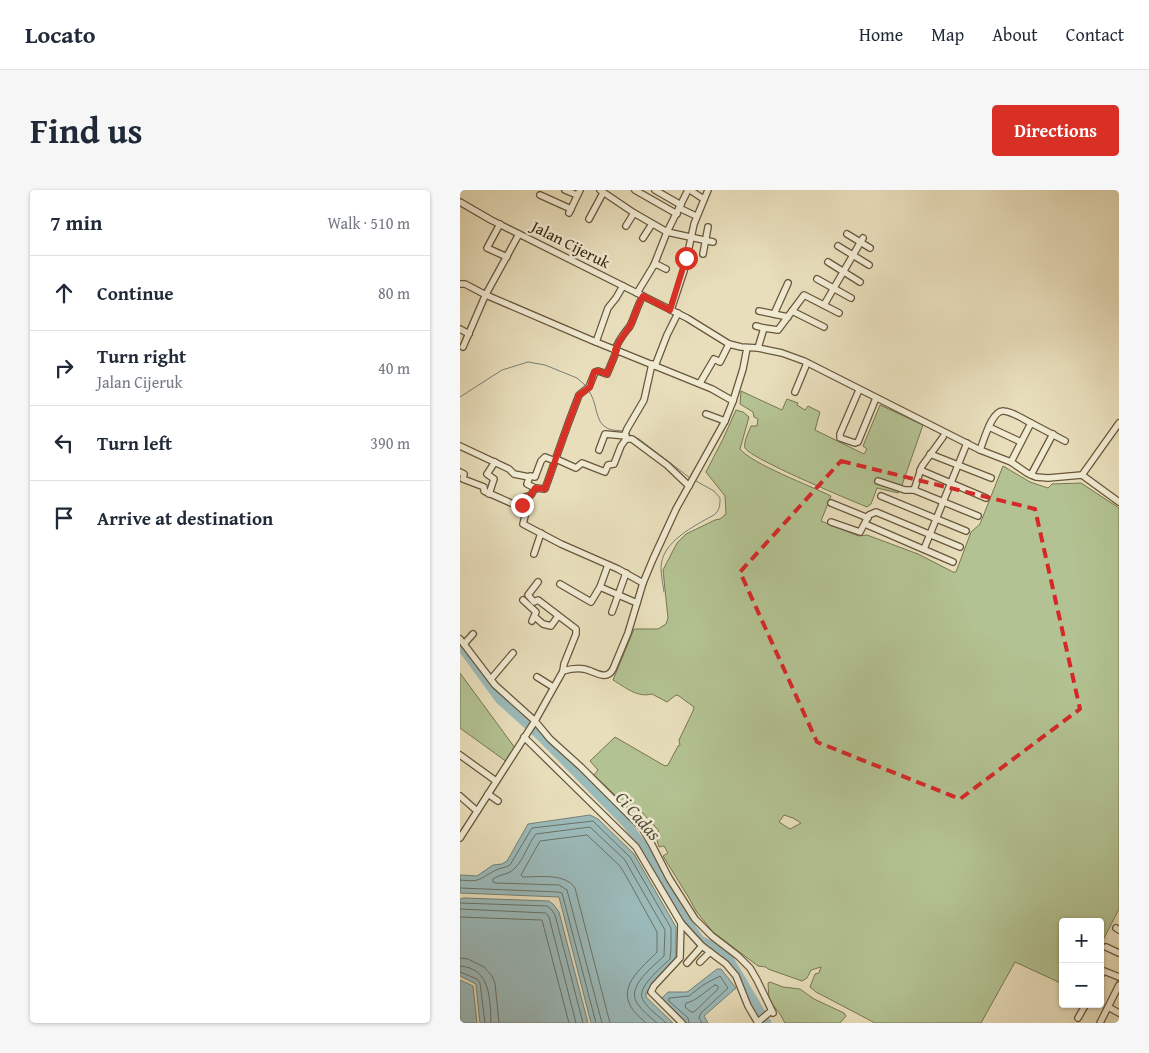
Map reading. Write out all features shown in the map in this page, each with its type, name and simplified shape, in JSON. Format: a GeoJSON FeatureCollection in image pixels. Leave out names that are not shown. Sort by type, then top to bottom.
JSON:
{"type":"FeatureCollection","features":[{"type":"Feature","properties":{"kind":"street"},"geometry":{"type":"LineString","coordinates":[[540,195],[570,211],[579,193],[565,190]]}},
{"type":"Feature","properties":{"kind":"street"},"geometry":{"type":"LineString","coordinates":[[635,190],[694,215]]}},
{"type":"Feature","properties":{"kind":"street"},"geometry":{"type":"LineString","coordinates":[[655,190],[679,209]]}},
{"type":"Feature","properties":{"kind":"street"},"geometry":{"type":"LineString","coordinates":[[530,477],[527,485],[545,490],[579,395],[587,389],[594,372],[598,371],[607,374],[620,338],[631,324],[640,295],[667,232],[689,190],[702,198]]}},
{"type":"Feature","properties":{"kind":"street"},"geometry":{"type":"LineString","coordinates":[[670,310],[684,271],[694,224],[708,190]]}},
{"type":"Feature","properties":{"kind":"street"},"geometry":{"type":"LineString","coordinates":[[589,219],[602,192],[667,232],[713,242]]}},
{"type":"Feature","properties":{"kind":"street","name":"Jalan Cijeruk"},"geometry":{"type":"LineString","coordinates":[[460,202],[519,234],[678,314],[729,344],[788,355],[807,363],[967,443],[1011,461],[1032,475]]}},
{"type":"Feature","properties":{"kind":"street"},"geometry":{"type":"LineString","coordinates":[[626,226],[634,213]]}},
{"type":"Feature","properties":{"kind":"street"},"geometry":{"type":"LineString","coordinates":[[500,224],[487,248],[507,257]]}},
{"type":"Feature","properties":{"kind":"street"},"geometry":{"type":"LineString","coordinates":[[643,238],[652,224]]}},
{"type":"Feature","properties":{"kind":"street"},"geometry":{"type":"LineString","coordinates":[[702,254],[708,227]]}},
{"type":"Feature","properties":{"kind":"street"},"geometry":{"type":"LineString","coordinates":[[463,347],[486,295],[519,234]]}},
{"type":"Feature","properties":{"kind":"street"},"geometry":{"type":"LineString","coordinates":[[848,234],[862,240],[870,248]]}},
{"type":"Feature","properties":{"kind":"street"},"geometry":{"type":"LineString","coordinates":[[824,305],[862,240]]}},
{"type":"Feature","properties":{"kind":"street"},"geometry":{"type":"LineString","coordinates":[[838,246],[869,264]]}},
{"type":"Feature","properties":{"kind":"street"},"geometry":{"type":"LineString","coordinates":[[828,262],[860,282]]}},
{"type":"Feature","properties":{"kind":"street"},"geometry":{"type":"LineString","coordinates":[[654,265],[666,269]]}},
{"type":"Feature","properties":{"kind":"street"},"geometry":{"type":"LineString","coordinates":[[817,279],[851,298]]}},
{"type":"Feature","properties":{"kind":"street"},"geometry":{"type":"LineString","coordinates":[[774,314],[788,283]]}},
{"type":"Feature","properties":{"kind":"street"},"geometry":{"type":"LineString","coordinates":[[460,284],[465,284],[486,295],[596,342],[700,384],[711,392],[733,401]]}},
{"type":"Feature","properties":{"kind":"street"},"geometry":{"type":"LineString","coordinates":[[596,342],[608,308],[623,286]]}},
{"type":"Feature","properties":{"kind":"street"},"geometry":{"type":"LineString","coordinates":[[756,326],[778,331],[804,295],[838,313]]}},
{"type":"Feature","properties":{"kind":"street"},"geometry":{"type":"LineString","coordinates":[[759,311],[788,317]]}},
{"type":"Feature","properties":{"kind":"street"},"geometry":{"type":"LineString","coordinates":[[792,311],[824,327]]}},
{"type":"Feature","properties":{"kind":"street"},"geometry":{"type":"LineString","coordinates":[[460,446],[509,468],[514,474],[530,477],[535,477],[545,457],[576,468],[582,463],[606,472],[608,465],[614,464],[644,400],[654,365],[678,314]]}},
{"type":"Feature","properties":{"kind":"street"},"geometry":{"type":"LineString","coordinates":[[758,348],[764,328]]}},
{"type":"Feature","properties":{"kind":"street"},"geometry":{"type":"LineString","coordinates":[[460,329],[469,334]]}},
{"type":"Feature","properties":{"kind":"street"},"geometry":{"type":"LineString","coordinates":[[700,384],[714,359],[720,362],[729,344]]}},
{"type":"Feature","properties":{"kind":"street"},"geometry":{"type":"LineString","coordinates":[[563,671],[584,669],[604,676],[610,675],[628,633],[643,583],[676,509],[725,421],[733,401],[747,348]]}},
{"type":"Feature","properties":{"kind":"street"},"geometry":{"type":"LineString","coordinates":[[794,392],[807,363]]}},
{"type":"Feature","properties":{"kind":"street"},"geometry":{"type":"LineString","coordinates":[[859,390],[839,436],[842,439],[855,443],[860,440],[876,398]]}},
{"type":"Feature","properties":{"kind":"street"},"geometry":{"type":"LineString","coordinates":[[981,448],[993,416],[1002,410],[1065,441]]}},
{"type":"Feature","properties":{"kind":"street"},"geometry":{"type":"LineString","coordinates":[[706,414],[725,421]]}},
{"type":"Feature","properties":{"kind":"street"},"geometry":{"type":"LineString","coordinates":[[1011,461],[1031,423]]}},
{"type":"Feature","properties":{"kind":"street"},"geometry":{"type":"LineString","coordinates":[[1082,475],[1119,423]]}},
{"type":"Feature","properties":{"kind":"street"},"geometry":{"type":"LineString","coordinates":[[989,427],[1020,442]]}},
{"type":"Feature","properties":{"kind":"street"},"geometry":{"type":"LineString","coordinates":[[599,450],[605,434],[626,435],[689,485]]}},
{"type":"Feature","properties":{"kind":"street"},"geometry":{"type":"LineString","coordinates":[[1053,434],[1032,475],[1048,478],[1082,475],[1119,502]]}},
{"type":"Feature","properties":{"kind":"street"},"geometry":{"type":"LineString","coordinates":[[914,490],[920,470],[943,437]]}},
{"type":"Feature","properties":{"kind":"street"},"geometry":{"type":"LineString","coordinates":[[924,549],[967,443]]}},
{"type":"Feature","properties":{"kind":"street"},"geometry":{"type":"LineString","coordinates":[[930,454],[991,478]]}},
{"type":"Feature","properties":{"kind":"street"},"geometry":{"type":"LineString","coordinates":[[489,494],[494,479],[487,474],[495,462]]}},
{"type":"Feature","properties":{"kind":"street"},"geometry":{"type":"LineString","coordinates":[[920,470],[986,498]]}},
{"type":"Feature","properties":{"kind":"street"},"geometry":{"type":"LineString","coordinates":[[460,472],[464,474],[463,479],[483,486],[484,491],[489,494],[520,507],[526,512],[522,523],[643,583]]}},
{"type":"Feature","properties":{"kind":"street"},"geometry":{"type":"LineString","coordinates":[[537,472],[550,475]]}},
{"type":"Feature","properties":{"kind":"street"},"geometry":{"type":"LineString","coordinates":[[878,481],[906,490],[914,490],[978,516]]}},
{"type":"Feature","properties":{"kind":"street"},"geometry":{"type":"LineString","coordinates":[[520,507],[535,488]]}},
{"type":"Feature","properties":{"kind":"street"},"geometry":{"type":"LineString","coordinates":[[880,496],[966,531]]}},
{"type":"Feature","properties":{"kind":"street"},"geometry":{"type":"LineString","coordinates":[[831,503],[954,562]]}},
{"type":"Feature","properties":{"kind":"street"},"geometry":{"type":"LineString","coordinates":[[831,522],[858,532],[862,530],[871,514],[876,512],[960,547]]}},
{"type":"Feature","properties":{"kind":"street"},"geometry":{"type":"LineString","coordinates":[[534,554],[541,533]]}},
{"type":"Feature","properties":{"kind":"street"},"geometry":{"type":"LineString","coordinates":[[560,584],[591,602],[600,587],[608,565]]}},
{"type":"Feature","properties":{"kind":"street"},"geometry":{"type":"LineString","coordinates":[[612,612],[626,573]]}},
{"type":"Feature","properties":{"kind":"street"},"geometry":{"type":"LineString","coordinates":[[517,603],[525,598],[538,582]]}},
{"type":"Feature","properties":{"kind":"street"},"geometry":{"type":"LineString","coordinates":[[600,587],[637,602]]}},
{"type":"Feature","properties":{"kind":"street"},"geometry":{"type":"LineString","coordinates":[[460,838],[525,737],[563,671],[576,630],[538,600],[534,602],[525,598]]}},
{"type":"Feature","properties":{"kind":"street"},"geometry":{"type":"LineString","coordinates":[[525,598],[535,612],[533,619],[550,626],[558,616]]}},
{"type":"Feature","properties":{"kind":"street"},"geometry":{"type":"LineString","coordinates":[[474,634],[462,642],[491,679],[642,828],[669,878],[695,920],[750,968],[772,1012],[760,1020],[746,1002],[736,976],[726,964],[702,946],[681,923],[633,844],[525,737]]}},
{"type":"Feature","properties":{"kind":"street"},"geometry":{"type":"LineString","coordinates":[[491,679],[513,653]]}},
{"type":"Feature","properties":{"kind":"street"},"geometry":{"type":"LineString","coordinates":[[537,677],[554,687]]}},
{"type":"Feature","properties":{"kind":"street"},"geometry":{"type":"LineString","coordinates":[[460,755],[496,782]]}},
{"type":"Feature","properties":{"kind":"street"},"geometry":{"type":"LineString","coordinates":[[488,794],[498,801]]}},
{"type":"Feature","properties":{"kind":"street"},"geometry":{"type":"LineString","coordinates":[[460,796],[477,811]]}},
{"type":"Feature","properties":{"kind":"street"},"geometry":{"type":"LineString","coordinates":[[681,923],[680,958],[654,986],[651,992],[682,1023]]}},
{"type":"Feature","properties":{"kind":"street"},"geometry":{"type":"LineString","coordinates":[[687,963],[702,946]]}},
{"type":"Feature","properties":{"kind":"street"},"geometry":{"type":"LineString","coordinates":[[1106,947],[1119,953]]}},
{"type":"Feature","properties":{"kind":"street"},"geometry":{"type":"LineString","coordinates":[[700,962],[710,952]]}},
{"type":"Feature","properties":{"kind":"street"},"geometry":{"type":"LineString","coordinates":[[1104,971],[1119,978]]}},
{"type":"Feature","properties":{"kind":"street"},"geometry":{"type":"LineString","coordinates":[[1100,1023],[1119,985]]}},
{"type":"Feature","properties":{"kind":"street"},"geometry":{"type":"LineString","coordinates":[[1108,1007],[1119,1013]]}},
{"type":"Feature","properties":{"kind":"street"},"geometry":{"type":"LineString","coordinates":[[1078,1018],[1084,1008]]}},
{"type":"Feature","properties":{"kind":"highlighted area"},"geometry":{"type":"Polygon","coordinates":[[[841,461],[1035,509],[1080,709],[960,799],[817,742],[740,572],[841,461]]]}},
{"type":"Feature","properties":{"kind":"green space"},"geometry":{"type":"Polygon","coordinates":[[[741,391],[782,410],[787,399],[798,403],[797,405],[805,410],[808,406],[820,412],[815,430],[864,454],[867,449],[863,446],[880,405],[923,425],[900,491],[898,493],[877,488],[871,504],[867,507],[802,479],[751,453],[745,448],[746,437],[751,426],[757,426],[758,419],[754,417],[753,412],[740,404],[741,391]]]}},
{"type":"Feature","properties":{"kind":"green space"},"geometry":{"type":"Polygon","coordinates":[[[736,410],[743,412],[749,417],[740,449],[769,468],[831,496],[821,521],[859,536],[867,535],[918,554],[953,572],[956,572],[971,532],[980,524],[1003,466],[1030,482],[1048,488],[1052,484],[1081,483],[1119,508],[1119,909],[1104,938],[1104,918],[1059,918],[1059,982],[1015,962],[981,1023],[875,1023],[810,987],[815,974],[819,973],[821,967],[811,970],[807,978],[802,981],[766,967],[758,966],[713,932],[696,911],[663,856],[668,853],[664,846],[659,847],[655,834],[659,831],[638,808],[632,811],[594,775],[598,770],[590,761],[615,737],[665,766],[668,765],[680,745],[679,740],[693,711],[694,707],[679,696],[676,695],[667,702],[652,694],[636,693],[613,680],[634,629],[658,629],[666,624],[668,618],[663,570],[677,543],[686,534],[720,519],[726,514],[725,496],[706,472],[736,410]],[[784,815],[779,822],[790,829],[801,823],[784,815]]]}},
{"type":"Feature","properties":{"kind":"green space"},"geometry":{"type":"Polygon","coordinates":[[[460,673],[515,748],[507,762],[460,728],[460,673]]]}},
{"type":"Feature","properties":{"kind":"green space"},"geometry":{"type":"Polygon","coordinates":[[[768,983],[783,987],[800,989],[814,999],[844,1013],[846,1016],[840,1023],[785,1023],[769,1000],[768,983]]]}},
{"type":"Feature","properties":{"kind":"water"},"geometry":{"type":"Polygon","coordinates":[[[590,815],[598,819],[634,854],[676,927],[676,957],[674,962],[656,979],[646,993],[646,997],[673,1023],[591,1023],[559,897],[460,893],[460,875],[477,876],[493,865],[502,864],[507,861],[528,824],[590,815]]]}},
{"type":"Feature","properties":{"kind":"water"},"geometry":{"type":"Polygon","coordinates":[[[460,899],[549,901],[554,905],[559,912],[588,1023],[480,1023],[476,985],[460,976],[460,899]]]}},
{"type":"Feature","properties":{"kind":"water"},"geometry":{"type":"Polygon","coordinates":[[[717,969],[721,969],[736,988],[704,1016],[708,1023],[687,1023],[660,1000],[668,992],[687,992],[717,969]]]}},
{"type":"Feature","properties":{"kind":"water"},"geometry":{"type":"Polygon","coordinates":[[[460,980],[473,986],[477,1023],[460,1023],[460,980]]]}},
{"type":"Feature","properties":{"kind":"waterway"},"geometry":{"type":"LineString","coordinates":[[460,397],[502,370],[528,362],[545,365],[577,378],[586,386]]}},
{"type":"Feature","properties":{"kind":"waterway"},"geometry":{"type":"LineString","coordinates":[[588,390],[603,425],[610,430],[623,431]]}},
{"type":"Feature","properties":{"kind":"waterway"},"geometry":{"type":"LineString","coordinates":[[628,434],[639,439],[690,478]]}},
{"type":"Feature","properties":{"kind":"waterway"},"geometry":{"type":"LineString","coordinates":[[664,592],[661,568],[666,550],[688,530],[714,515],[719,507],[720,498],[714,491],[696,481]]}},
{"type":"Feature","properties":{"kind":"waterway","name":"Ci Cadas"},"geometry":{"type":"LineString","coordinates":[[460,645],[500,700],[541,737],[626,823],[652,858],[677,907],[700,940],[725,952],[767,1023]]}},
{"type":"Feature","properties":{"kind":"route"},"geometry":{"type":"LineString","coordinates":[[522,505],[526,497],[531,495],[535,488],[545,489],[579,395],[590,387],[594,372],[598,371],[605,375],[607,374],[620,338],[631,324],[643,296],[670,310],[684,271],[686,258]]}}]}
